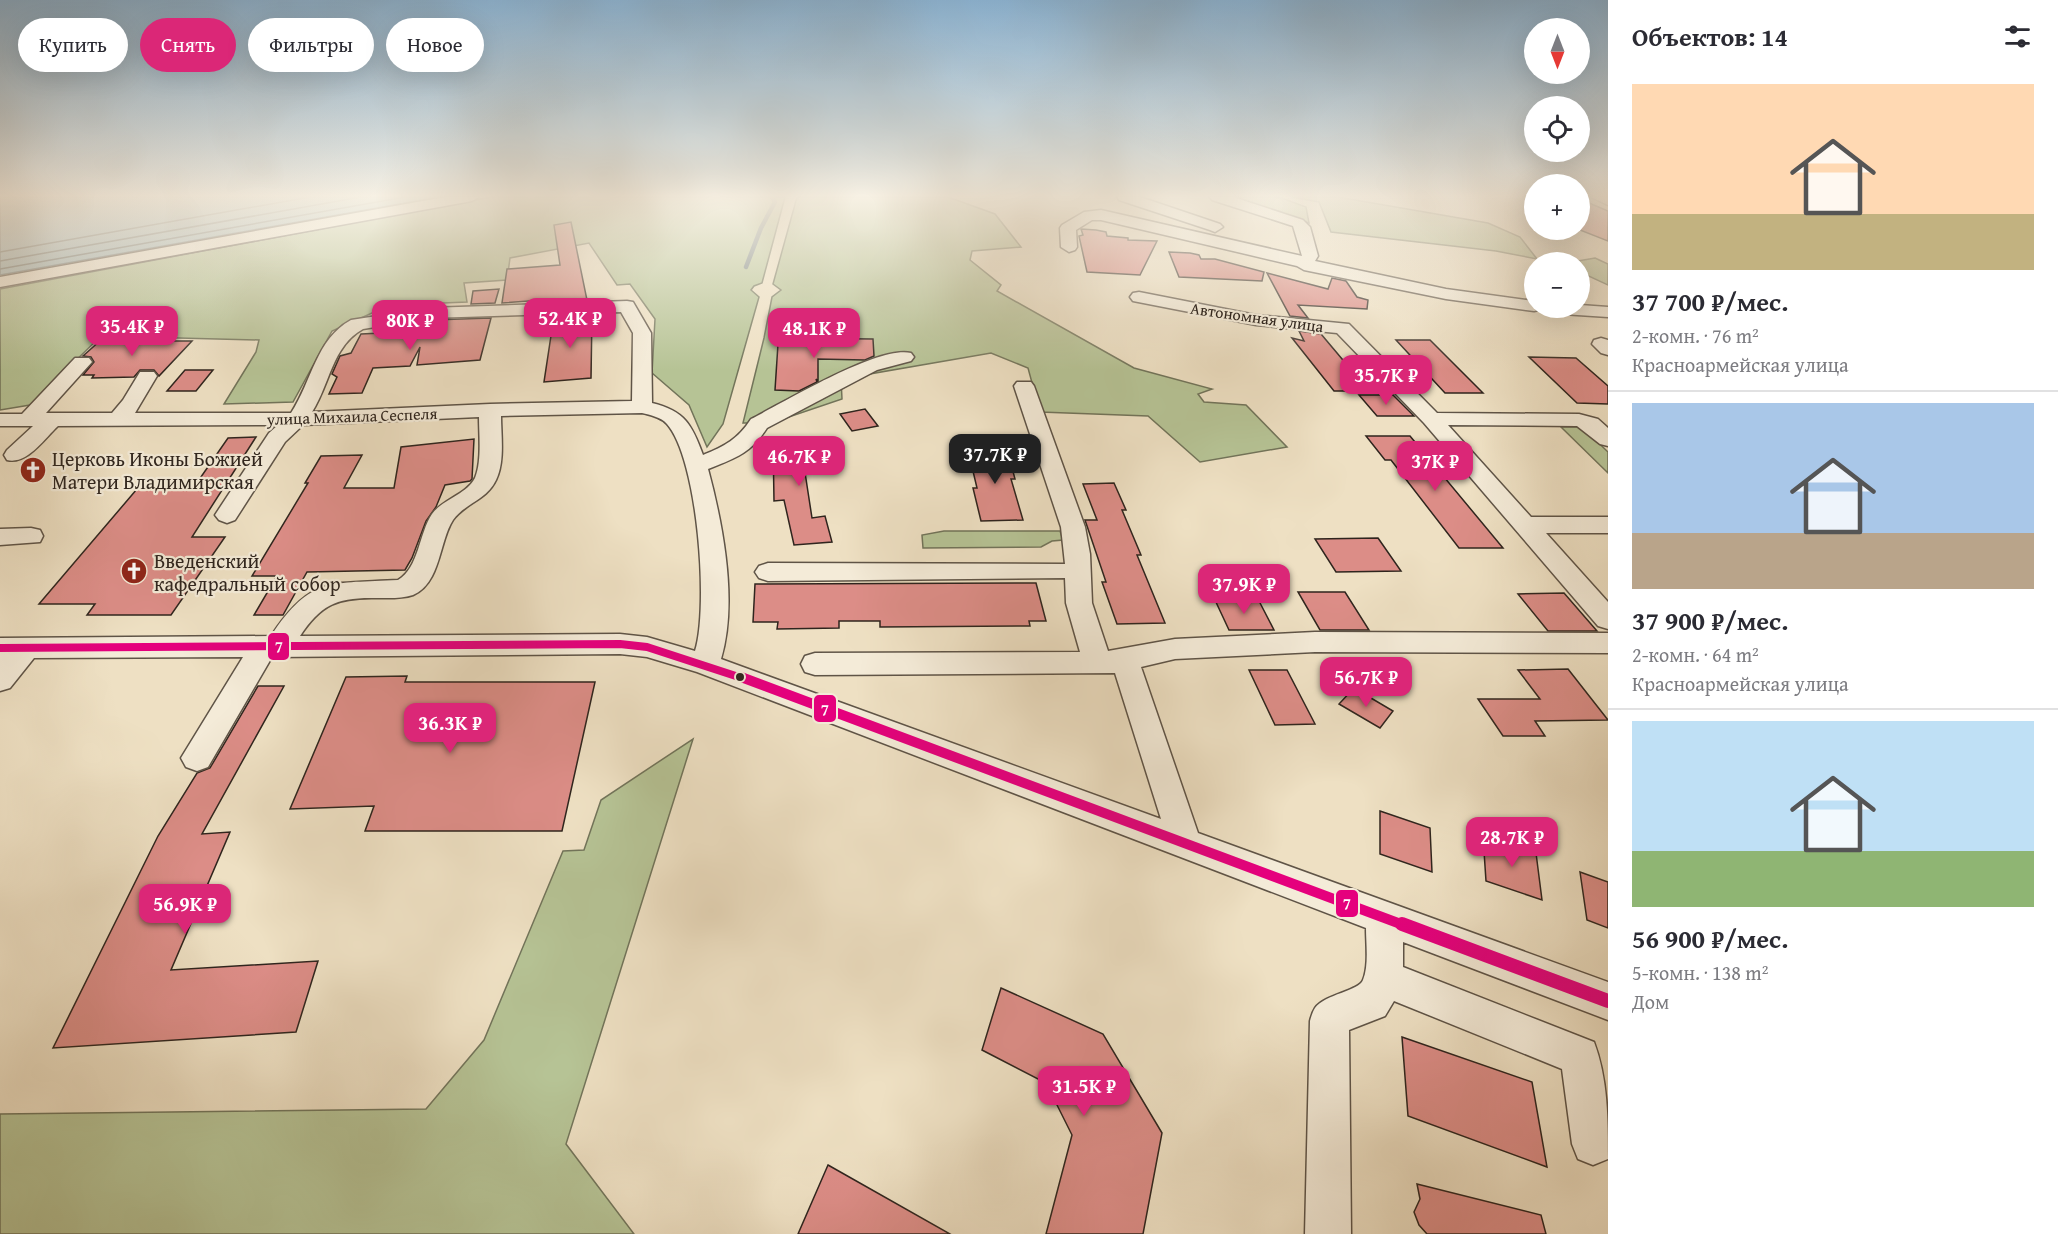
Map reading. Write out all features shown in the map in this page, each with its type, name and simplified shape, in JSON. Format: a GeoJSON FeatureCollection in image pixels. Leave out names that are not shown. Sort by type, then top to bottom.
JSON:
{"type":"FeatureCollection","features":[{"type":"Feature","properties":{"kind":"street"},"geometry":{"type":"LineString","coordinates":[[0,282],[152,255]]}},
{"type":"Feature","properties":{"kind":"street"},"geometry":{"type":"LineString","coordinates":[[1291,255],[1446,294],[1524,305]]}},
{"type":"Feature","properties":{"kind":"street"},"geometry":{"type":"LineString","coordinates":[[1297,255],[1307,258]]}},
{"type":"Feature","properties":{"kind":"street"},"geometry":{"type":"LineString","coordinates":[[1394,298],[1439,306],[1446,304],[1446,294]]}},
{"type":"Feature","properties":{"kind":"street","name":"Автономная улица"},"geometry":{"type":"LineString","coordinates":[[1139,297],[1256,320],[1342,328],[1431,419],[1608,619]]}},
{"type":"Feature","properties":{"kind":"street"},"geometry":{"type":"LineString","coordinates":[[227,515],[277,438],[297,419],[310,399],[332,346],[347,330],[358,324],[429,313],[627,306],[642,333],[642,407]]}},
{"type":"Feature","properties":{"kind":"street"},"geometry":{"type":"LineString","coordinates":[[1590,311],[1608,312]]}},
{"type":"Feature","properties":{"kind":"street"},"geometry":{"type":"LineString","coordinates":[[705,664],[712,644],[715,620],[714,584],[709,532],[692,454],[737,449],[749,439],[759,424],[870,366],[904,357]]}},
{"type":"Feature","properties":{"kind":"street"},"geometry":{"type":"LineString","coordinates":[[28,420],[82,362]]}},
{"type":"Feature","properties":{"kind":"street"},"geometry":{"type":"LineString","coordinates":[[117,421],[132,403],[147,376]]}},
{"type":"Feature","properties":{"kind":"street"},"geometry":{"type":"LineString","coordinates":[[1024,386],[1073,527],[1077,554],[1079,603],[1111,661],[1185,843]]}},
{"type":"Feature","properties":{"kind":"street","name":"улица Михаила Сеспеля"},"geometry":{"type":"LineString","coordinates":[[0,420],[297,419],[490,410],[642,407],[660,411],[674,419],[692,454]]}},
{"type":"Feature","properties":{"kind":"street"},"geometry":{"type":"LineString","coordinates":[[197,758],[272,646],[299,614],[318,597],[344,589],[405,588],[416,581],[442,519],[450,508],[479,488],[486,477],[490,410]]}},
{"type":"Feature","properties":{"kind":"street"},"geometry":{"type":"LineString","coordinates":[[1431,419],[1579,420],[1594,427],[1608,440]]}},
{"type":"Feature","properties":{"kind":"street"},"geometry":{"type":"LineString","coordinates":[[15,455],[52,420]]}},
{"type":"Feature","properties":{"kind":"street"},"geometry":{"type":"LineString","coordinates":[[1524,525],[1608,525]]}},
{"type":"Feature","properties":{"kind":"street"},"geometry":{"type":"LineString","coordinates":[[0,537],[31,536]]}},
{"type":"Feature","properties":{"kind":"street"},"geometry":{"type":"LineString","coordinates":[[768,572],[1059,571]]}},
{"type":"Feature","properties":{"kind":"street"},"geometry":{"type":"LineString","coordinates":[[815,664],[1111,661],[1175,649],[1316,642],[1608,643]]}},
{"type":"Feature","properties":{"kind":"street"},"geometry":{"type":"LineString","coordinates":[[0,680],[13,648],[620,644],[647,647],[705,664],[1608,1001]]}},
{"type":"Feature","properties":{"kind":"street"},"geometry":{"type":"LineString","coordinates":[[1328,1234],[1329,1021],[1343,1010],[1371,1002],[1381,988],[1385,960],[1384,918]]}},
{"type":"Feature","properties":{"kind":"street"},"geometry":{"type":"LineString","coordinates":[[1383,978],[1580,1056],[1593,1144]]}},
{"type":"Feature","properties":{"kind":"green space"},"geometry":{"type":"Polygon","coordinates":[[[184,255],[528,255],[510,258],[507,280],[464,283],[467,302],[418,304],[372,313],[332,331],[293,402],[224,404],[256,352],[259,340],[101,336],[30,405],[0,410],[0,289],[184,255]]]}},
{"type":"Feature","properties":{"kind":"green space"},"geometry":{"type":"Polygon","coordinates":[[[597,255],[770,255],[762,283],[751,290],[759,297],[723,424],[707,447],[689,405],[652,373],[655,319],[630,284],[617,285],[597,255]]]}},
{"type":"Feature","properties":{"kind":"green space"},"geometry":{"type":"Polygon","coordinates":[[[781,255],[971,255],[970,260],[1001,285],[997,291],[1134,368],[1212,389],[1198,394],[1204,402],[1246,405],[1287,447],[1200,462],[1148,416],[1040,412],[1028,368],[991,353],[841,379],[842,399],[771,423],[743,423],[772,297],[781,290],[773,284],[781,255]]]}},
{"type":"Feature","properties":{"kind":"green space"},"geometry":{"type":"Polygon","coordinates":[[[1595,258],[1608,264],[1608,285],[1590,277],[1590,259],[1595,258]]]}},
{"type":"Feature","properties":{"kind":"green space"},"geometry":{"type":"Polygon","coordinates":[[[1561,427],[1582,427],[1608,452],[1608,473],[1561,427]]]}},
{"type":"Feature","properties":{"kind":"green space"},"geometry":{"type":"Polygon","coordinates":[[[944,531],[1060,531],[1063,540],[1052,541],[1041,547],[923,548],[922,535],[944,531]]]}},
{"type":"Feature","properties":{"kind":"green space"},"geometry":{"type":"Polygon","coordinates":[[[693,739],[566,1144],[634,1234],[0,1234],[0,1114],[426,1109],[484,1040],[563,851],[584,850],[601,800],[693,739]]]}},
{"type":"Feature","properties":{"kind":"water"},"geometry":{"type":"Polygon","coordinates":[[[0,255],[115,255],[0,275],[0,255]]]}},
{"type":"Feature","properties":{"kind":"building"},"geometry":{"type":"Polygon","coordinates":[[[558,255],[578,255],[587,300],[555,301],[555,299],[502,303],[507,269],[560,265],[558,255]]]}},
{"type":"Feature","properties":{"kind":"building"},"geometry":{"type":"Polygon","coordinates":[[[1083,255],[1150,255],[1140,275],[1087,272],[1083,255]]]}},
{"type":"Feature","properties":{"kind":"building"},"geometry":{"type":"Polygon","coordinates":[[[1170,255],[1197,255],[1201,259],[1215,259],[1264,272],[1262,281],[1179,277],[1170,255]]]}},
{"type":"Feature","properties":{"kind":"building"},"geometry":{"type":"Polygon","coordinates":[[[1267,273],[1328,289],[1332,278],[1346,281],[1357,297],[1368,300],[1367,309],[1298,305],[1308,318],[1290,316],[1267,273]]]}},
{"type":"Feature","properties":{"kind":"building"},"geometry":{"type":"Polygon","coordinates":[[[499,289],[495,303],[471,304],[473,291],[499,289]]]}},
{"type":"Feature","properties":{"kind":"building"},"geometry":{"type":"Polygon","coordinates":[[[592,315],[591,378],[544,382],[554,316],[592,315]]]}},
{"type":"Feature","properties":{"kind":"building"},"geometry":{"type":"Polygon","coordinates":[[[491,318],[480,360],[417,365],[420,347],[410,366],[373,368],[362,393],[329,394],[337,377],[332,374],[340,356],[351,353],[361,334],[423,331],[424,326],[431,325],[432,320],[491,318]]]}},
{"type":"Feature","properties":{"kind":"building"},"geometry":{"type":"Polygon","coordinates":[[[1299,331],[1321,334],[1369,391],[1334,391],[1292,338],[1304,341],[1299,331]]]}},
{"type":"Feature","properties":{"kind":"building"},"geometry":{"type":"Polygon","coordinates":[[[788,338],[873,339],[874,356],[865,360],[818,359],[817,382],[799,391],[775,390],[778,344],[788,338]]]}},
{"type":"Feature","properties":{"kind":"building"},"geometry":{"type":"Polygon","coordinates":[[[156,339],[154,341],[192,341],[159,376],[154,370],[140,370],[134,377],[92,378],[94,375],[83,375],[94,362],[91,357],[83,356],[101,340],[156,339]]]}},
{"type":"Feature","properties":{"kind":"building"},"geometry":{"type":"Polygon","coordinates":[[[1396,340],[1430,340],[1483,393],[1445,393],[1396,340]]]}},
{"type":"Feature","properties":{"kind":"building"},"geometry":{"type":"Polygon","coordinates":[[[1529,357],[1576,358],[1608,386],[1608,404],[1577,403],[1529,357]]]}},
{"type":"Feature","properties":{"kind":"building"},"geometry":{"type":"Polygon","coordinates":[[[185,370],[213,370],[196,391],[167,391],[185,370]]]}},
{"type":"Feature","properties":{"kind":"building"},"geometry":{"type":"Polygon","coordinates":[[[1359,395],[1393,395],[1414,416],[1377,416],[1359,395]]]}},
{"type":"Feature","properties":{"kind":"building"},"geometry":{"type":"Polygon","coordinates":[[[865,409],[878,426],[852,431],[840,414],[865,409]]]}},
{"type":"Feature","properties":{"kind":"building"},"geometry":{"type":"Polygon","coordinates":[[[1366,436],[1410,436],[1503,548],[1459,548],[1391,460],[1385,460],[1366,436]]]}},
{"type":"Feature","properties":{"kind":"building","name":"Введенский кафедральный собор"},"geometry":{"type":"Polygon","coordinates":[[[256,437],[192,537],[225,537],[171,615],[87,615],[95,604],[39,604],[137,489],[194,487],[228,438],[256,437]]]}},
{"type":"Feature","properties":{"kind":"building"},"geometry":{"type":"Polygon","coordinates":[[[821,438],[824,466],[804,466],[812,518],[825,516],[832,542],[794,545],[784,500],[774,501],[773,439],[821,438]]]}},
{"type":"Feature","properties":{"kind":"building"},"geometry":{"type":"Polygon","coordinates":[[[474,439],[472,479],[445,485],[436,507],[426,521],[405,570],[307,572],[283,615],[254,615],[277,576],[252,576],[308,483],[305,483],[321,456],[362,455],[344,488],[394,488],[401,447],[474,439]]]}},
{"type":"Feature","properties":{"kind":"building"},"geometry":{"type":"Polygon","coordinates":[[[1007,449],[1015,479],[1011,479],[1023,520],[981,521],[973,488],[977,488],[968,450],[1007,449]]]}},
{"type":"Feature","properties":{"kind":"building"},"geometry":{"type":"Polygon","coordinates":[[[1114,483],[1126,510],[1122,510],[1141,555],[1137,555],[1165,623],[1117,624],[1102,582],[1106,582],[1085,520],[1097,520],[1083,484],[1114,483]]]}},
{"type":"Feature","properties":{"kind":"building"},"geometry":{"type":"Polygon","coordinates":[[[1378,538],[1401,571],[1336,572],[1315,539],[1378,538]]]}},
{"type":"Feature","properties":{"kind":"building"},"geometry":{"type":"Polygon","coordinates":[[[1036,583],[1046,621],[1029,621],[1030,626],[880,627],[880,621],[839,621],[839,628],[777,629],[778,622],[753,622],[755,584],[1036,583]]]}},
{"type":"Feature","properties":{"kind":"building"},"geometry":{"type":"Polygon","coordinates":[[[1298,592],[1345,592],[1369,630],[1320,630],[1298,592]]]}},
{"type":"Feature","properties":{"kind":"building"},"geometry":{"type":"Polygon","coordinates":[[[1564,593],[1597,631],[1548,631],[1518,594],[1564,593]]]}},
{"type":"Feature","properties":{"kind":"building"},"geometry":{"type":"Polygon","coordinates":[[[1258,599],[1274,630],[1229,630],[1215,600],[1258,599]]]}},
{"type":"Feature","properties":{"kind":"building"},"geometry":{"type":"Polygon","coordinates":[[[1568,669],[1608,720],[1535,721],[1545,736],[1503,736],[1478,699],[1540,699],[1518,670],[1568,669]]]}},
{"type":"Feature","properties":{"kind":"building"},"geometry":{"type":"Polygon","coordinates":[[[1249,670],[1287,670],[1315,724],[1275,725],[1249,670]]]}},
{"type":"Feature","properties":{"kind":"building"},"geometry":{"type":"Polygon","coordinates":[[[407,676],[405,682],[595,682],[562,831],[365,831],[374,806],[290,809],[346,677],[407,676]]]}},
{"type":"Feature","properties":{"kind":"building"},"geometry":{"type":"Polygon","coordinates":[[[258,686],[284,686],[202,834],[230,832],[171,970],[318,961],[296,1032],[53,1048],[158,836],[197,773],[210,768],[258,686]]]}},
{"type":"Feature","properties":{"kind":"building"},"geometry":{"type":"Polygon","coordinates":[[[1354,688],[1393,711],[1380,728],[1339,704],[1354,688]]]}},
{"type":"Feature","properties":{"kind":"building"},"geometry":{"type":"Polygon","coordinates":[[[1380,811],[1430,828],[1432,872],[1380,854],[1380,811]]]}},
{"type":"Feature","properties":{"kind":"building"},"geometry":{"type":"Polygon","coordinates":[[[1483,836],[1536,853],[1542,900],[1486,881],[1483,836]]]}},
{"type":"Feature","properties":{"kind":"building"},"geometry":{"type":"Polygon","coordinates":[[[1580,872],[1608,882],[1608,928],[1587,920],[1580,872]]]}},
{"type":"Feature","properties":{"kind":"building"},"geometry":{"type":"Polygon","coordinates":[[[1001,988],[1103,1034],[1162,1133],[1143,1234],[1046,1234],[1072,1135],[1046,1083],[982,1050],[1001,988]]]}},
{"type":"Feature","properties":{"kind":"building"},"geometry":{"type":"Polygon","coordinates":[[[1402,1037],[1532,1082],[1547,1167],[1408,1116],[1402,1037]]]}},
{"type":"Feature","properties":{"kind":"building"},"geometry":{"type":"Polygon","coordinates":[[[828,1165],[950,1234],[798,1234],[828,1165]]]}},
{"type":"Feature","properties":{"kind":"building"},"geometry":{"type":"Polygon","coordinates":[[[1417,1184],[1541,1215],[1546,1234],[1427,1234],[1419,1225],[1414,1212],[1420,1199],[1417,1184]]]}},
{"type":"Feature","properties":{"kind":"waterway"},"geometry":{"type":"LineString","coordinates":[[746,267],[751,255]]}},
{"type":"Feature","properties":{"kind":"transit line","name":"7"},"geometry":{"type":"LineString","coordinates":[[0,648],[620,644],[647,647],[705,664],[1608,1001]]}},
{"type":"Feature","properties":{"kind":"place","name":"Церковь Иконы Божией Матери Владимирская"},"geometry":{"type":"Point","coordinates":[33,470]}},
{"type":"Feature","properties":{"kind":"place","name":"Введенский кафедральный собор"},"geometry":{"type":"Point","coordinates":[134,571]}}]}
